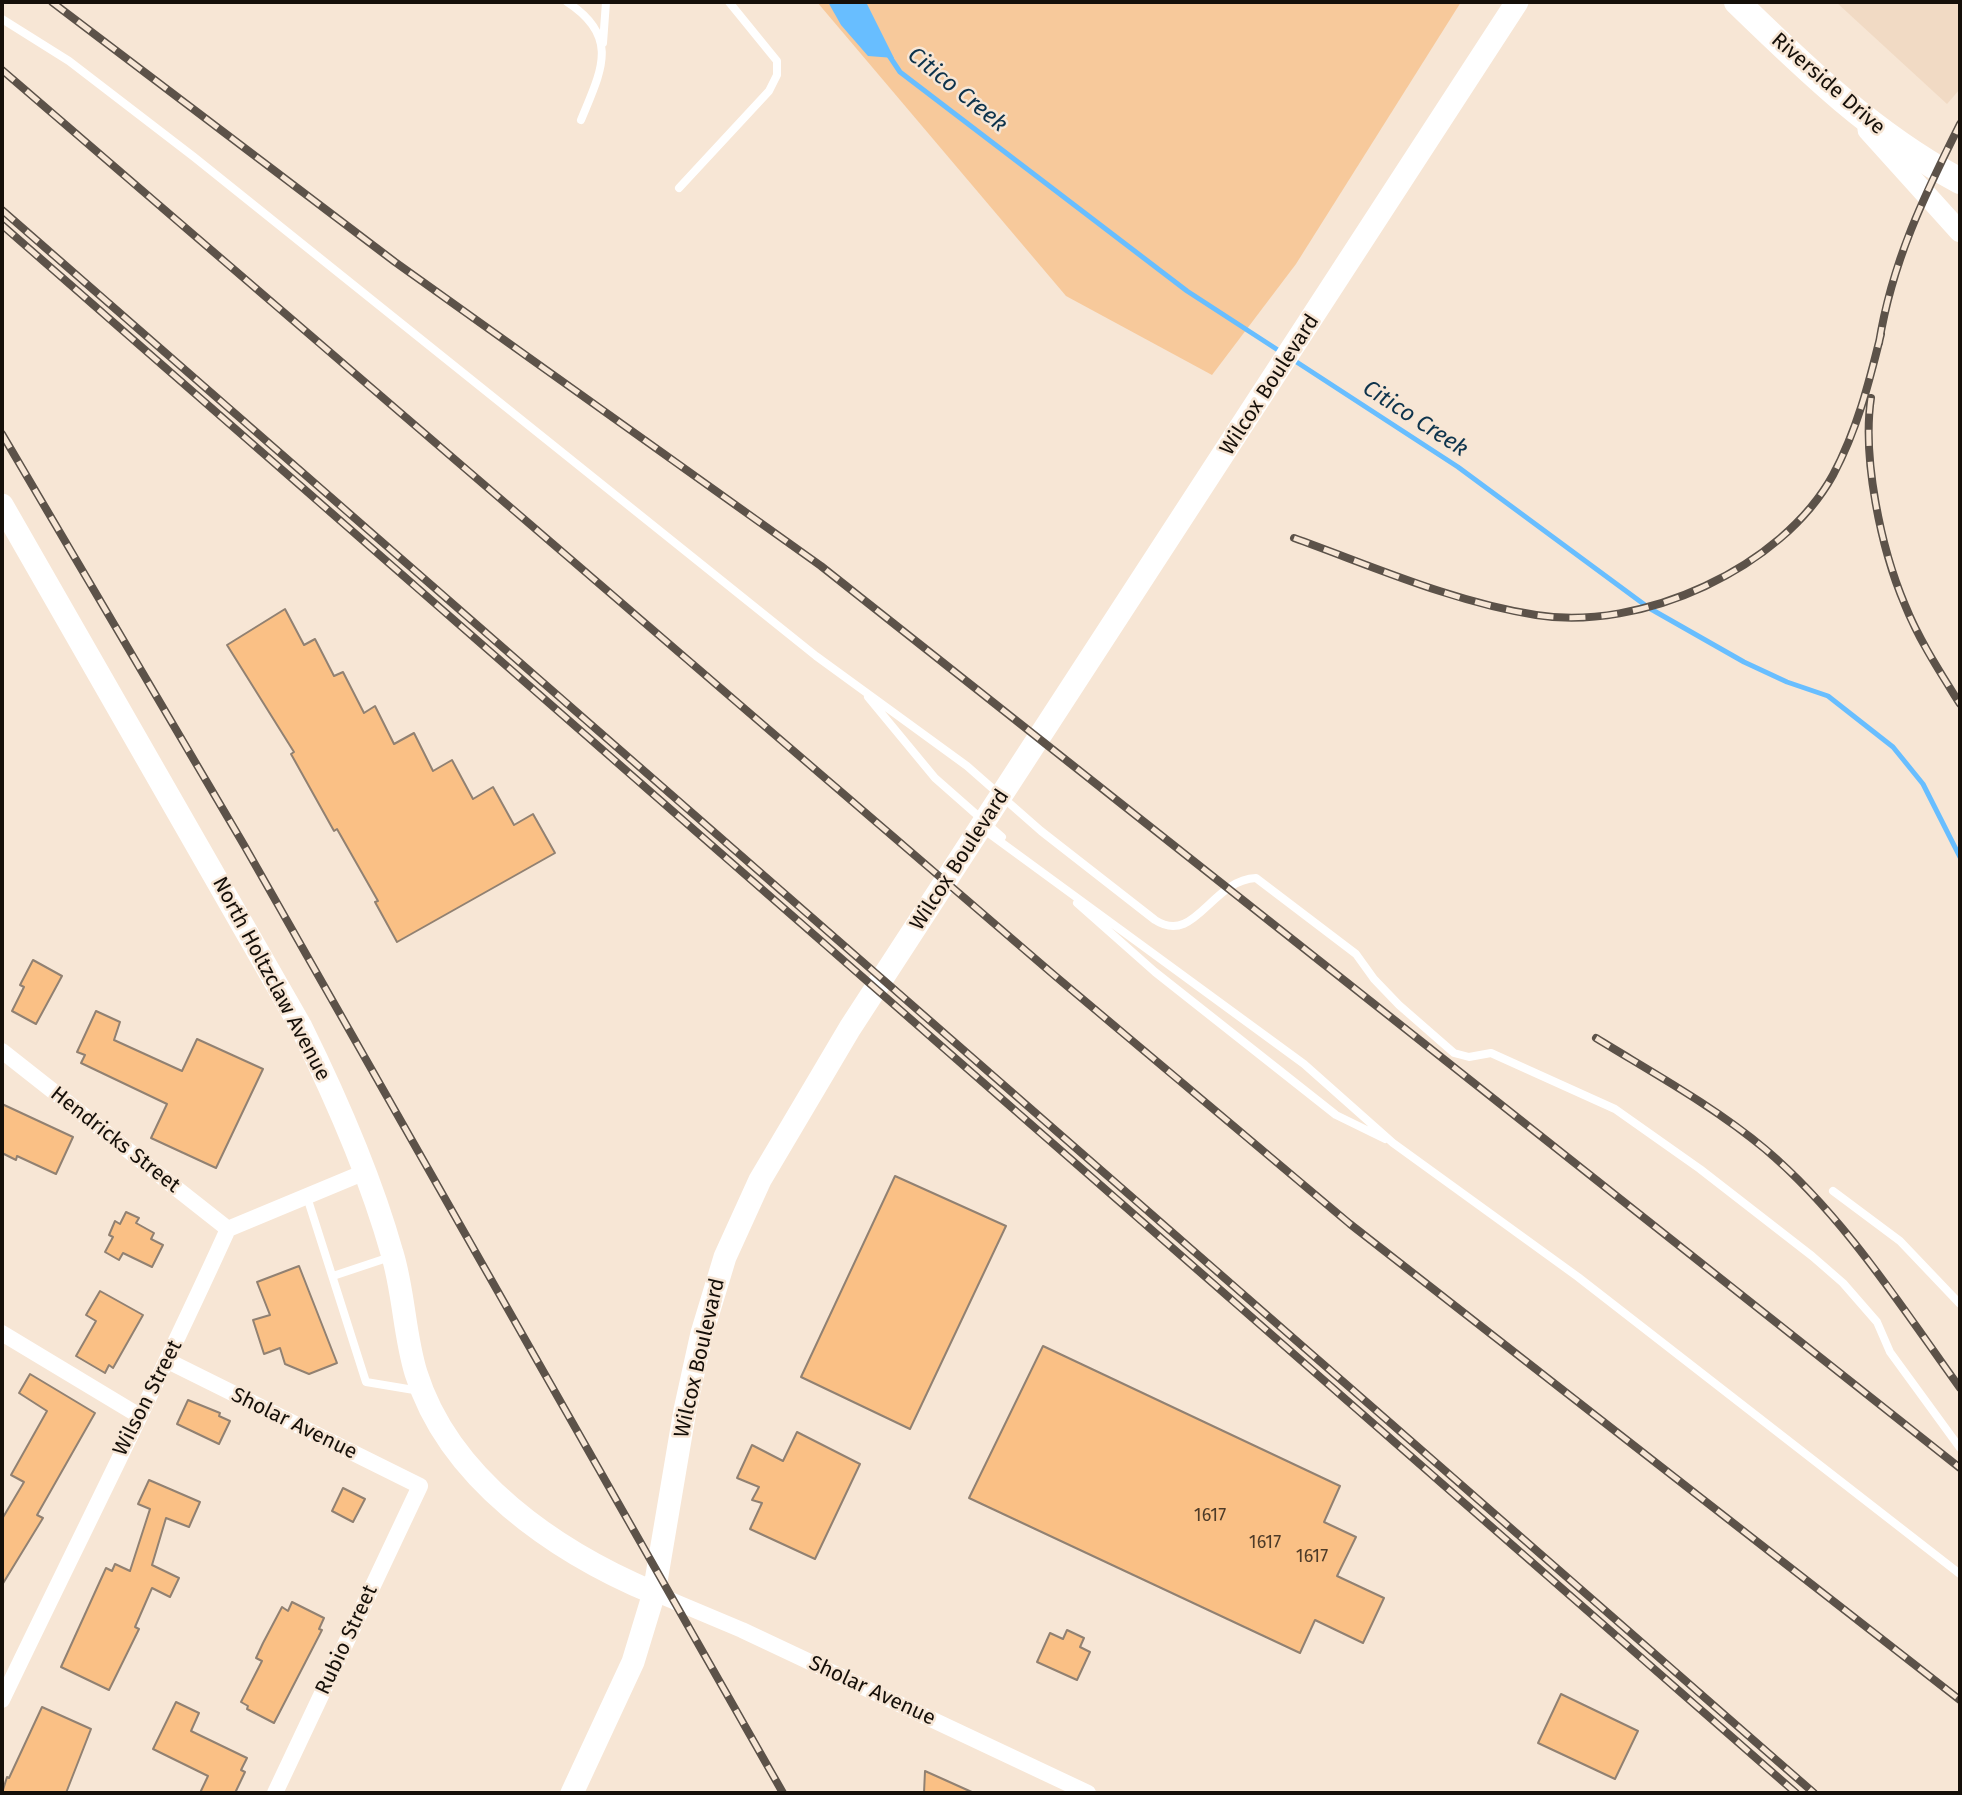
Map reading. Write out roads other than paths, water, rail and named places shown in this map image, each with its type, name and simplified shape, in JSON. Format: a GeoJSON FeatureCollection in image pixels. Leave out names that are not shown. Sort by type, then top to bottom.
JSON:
{"type":"FeatureCollection","features":[{"type":"Feature","properties":{"kind":"main road","name":"Wilcox Boulevard"},"geometry":{"type":"LineString","coordinates":[[572,1793],[633,1662],[654,1592],[685,1410],[702,1333],[725,1257],[760,1180],[850,1028],[1517,2]]}},
{"type":"Feature","properties":{"kind":"main road","name":"Riverside Drive"},"geometry":{"type":"LineString","coordinates":[[1737,2],[1848,107],[1907,150],[1960,181]]}},
{"type":"Feature","properties":{"kind":"main road","name":"North Holtzclaw Avenue"},"geometry":{"type":"LineString","coordinates":[[2,505],[13,530],[301,1027],[365,1172],[393,1256],[410,1350],[422,1392],[451,1440],[507,1504],[581,1558],[654,1592]]}},
{"type":"Feature","properties":{"kind":"street"},"geometry":{"type":"LineString","coordinates":[[1848,107],[1960,232]]}},
{"type":"Feature","properties":{"kind":"street","name":"Hendricks Street"},"geometry":{"type":"LineString","coordinates":[[2,1051],[228,1229]]}},
{"type":"Feature","properties":{"kind":"street"},"geometry":{"type":"LineString","coordinates":[[228,1229],[365,1172]]}},
{"type":"Feature","properties":{"kind":"street","name":"Wilson Street"},"geometry":{"type":"LineString","coordinates":[[2,1700],[138,1415],[168,1362],[228,1229]]}},
{"type":"Feature","properties":{"kind":"street"},"geometry":{"type":"LineString","coordinates":[[2,1333],[138,1415]]}},
{"type":"Feature","properties":{"kind":"street","name":"Sholar Avenue"},"geometry":{"type":"LineString","coordinates":[[168,1362],[419,1486]]}},
{"type":"Feature","properties":{"kind":"street","name":"Rubio Street"},"geometry":{"type":"LineString","coordinates":[[275,1793],[419,1486]]}},
{"type":"Feature","properties":{"kind":"street","name":"Sholar Avenue"},"geometry":{"type":"LineString","coordinates":[[654,1592],[742,1630],[1088,1793]]}},
{"type":"Feature","properties":{"kind":"lane"},"geometry":{"type":"LineString","coordinates":[[567,2],[592,24],[603,43]]}},
{"type":"Feature","properties":{"kind":"lane"},"geometry":{"type":"LineString","coordinates":[[581,120],[603,67],[606,2]]}},
{"type":"Feature","properties":{"kind":"lane"},"geometry":{"type":"LineString","coordinates":[[679,188],[769,91],[777,75],[777,61],[729,2]]}},
{"type":"Feature","properties":{"kind":"lane"},"geometry":{"type":"LineString","coordinates":[[2,19],[69,61],[194,157],[816,656],[967,766],[1041,831],[1167,928],[1180,927],[1192,919],[1227,886],[1241,878],[1256,878],[1356,954],[1374,979],[1399,1005],[1454,1053],[1469,1057],[1491,1053],[1615,1109],[1700,1169],[1843,1283],[1877,1322],[1890,1352],[1960,1448]]}},
{"type":"Feature","properties":{"kind":"lane"},"geometry":{"type":"LineString","coordinates":[[859,687],[935,778],[1155,972],[1336,1115],[1393,1143]]}},
{"type":"Feature","properties":{"kind":"lane"},"geometry":{"type":"LineString","coordinates":[[981,828],[1304,1064],[1393,1143],[1578,1277],[1960,1574]]}},
{"type":"Feature","properties":{"kind":"lane"},"geometry":{"type":"LineString","coordinates":[[1833,1191],[1900,1241],[1960,1304]]}},
{"type":"Feature","properties":{"kind":"lane"},"geometry":{"type":"LineString","coordinates":[[307,1197],[366,1382],[422,1392]]}},
{"type":"Feature","properties":{"kind":"lane"},"geometry":{"type":"LineString","coordinates":[[333,1276],[393,1256]]}},
{"type":"Feature","properties":{"kind":"water"},"geometry":{"type":"Polygon","coordinates":[[[828,2],[866,2],[894,58],[868,56],[841,25],[828,2]]]}},
{"type":"Feature","properties":{"kind":"waterway","name":"Citico Creek"},"geometry":{"type":"LineString","coordinates":[[888,54],[900,72],[1187,291],[1281,352]]}},
{"type":"Feature","properties":{"kind":"waterway","name":"Citico Creek"},"geometry":{"type":"LineString","coordinates":[[1292,359],[1458,467],[1649,608],[1744,662],[1787,682],[1828,696],[1893,747],[1923,784],[1960,857]]}},
{"type":"Feature","properties":{"kind":"railway"},"geometry":{"type":"LineString","coordinates":[[52,2],[395,262],[821,566],[1960,1468]]}},
{"type":"Feature","properties":{"kind":"railway"},"geometry":{"type":"LineString","coordinates":[[2,70],[1054,975],[1350,1224],[1960,1700]]}},
{"type":"Feature","properties":{"kind":"railway"},"geometry":{"type":"LineString","coordinates":[[1879,343],[1901,257],[1922,204],[1960,124]]}},
{"type":"Feature","properties":{"kind":"railway"},"geometry":{"type":"LineString","coordinates":[[2,210],[1814,1793]]}},
{"type":"Feature","properties":{"kind":"railway"},"geometry":{"type":"LineString","coordinates":[[2,225],[1796,1793]]}},
{"type":"Feature","properties":{"kind":"railway"},"geometry":{"type":"LineString","coordinates":[[1294,538],[1444,592],[1536,615],[1577,618],[1620,613],[1663,603],[1705,586],[1744,565],[1780,538],[1810,508],[1833,475],[1856,424],[1881,334]]}},
{"type":"Feature","properties":{"kind":"railway"},"geometry":{"type":"LineString","coordinates":[[1871,398],[1871,475],[1888,557],[1917,631],[1960,704]]}},
{"type":"Feature","properties":{"kind":"railway"},"geometry":{"type":"LineString","coordinates":[[2,434],[244,845],[783,1793]]}},
{"type":"Feature","properties":{"kind":"railway"},"geometry":{"type":"LineString","coordinates":[[1596,1038],[1726,1119],[1793,1175],[1870,1262],[1960,1388]]}}]}
